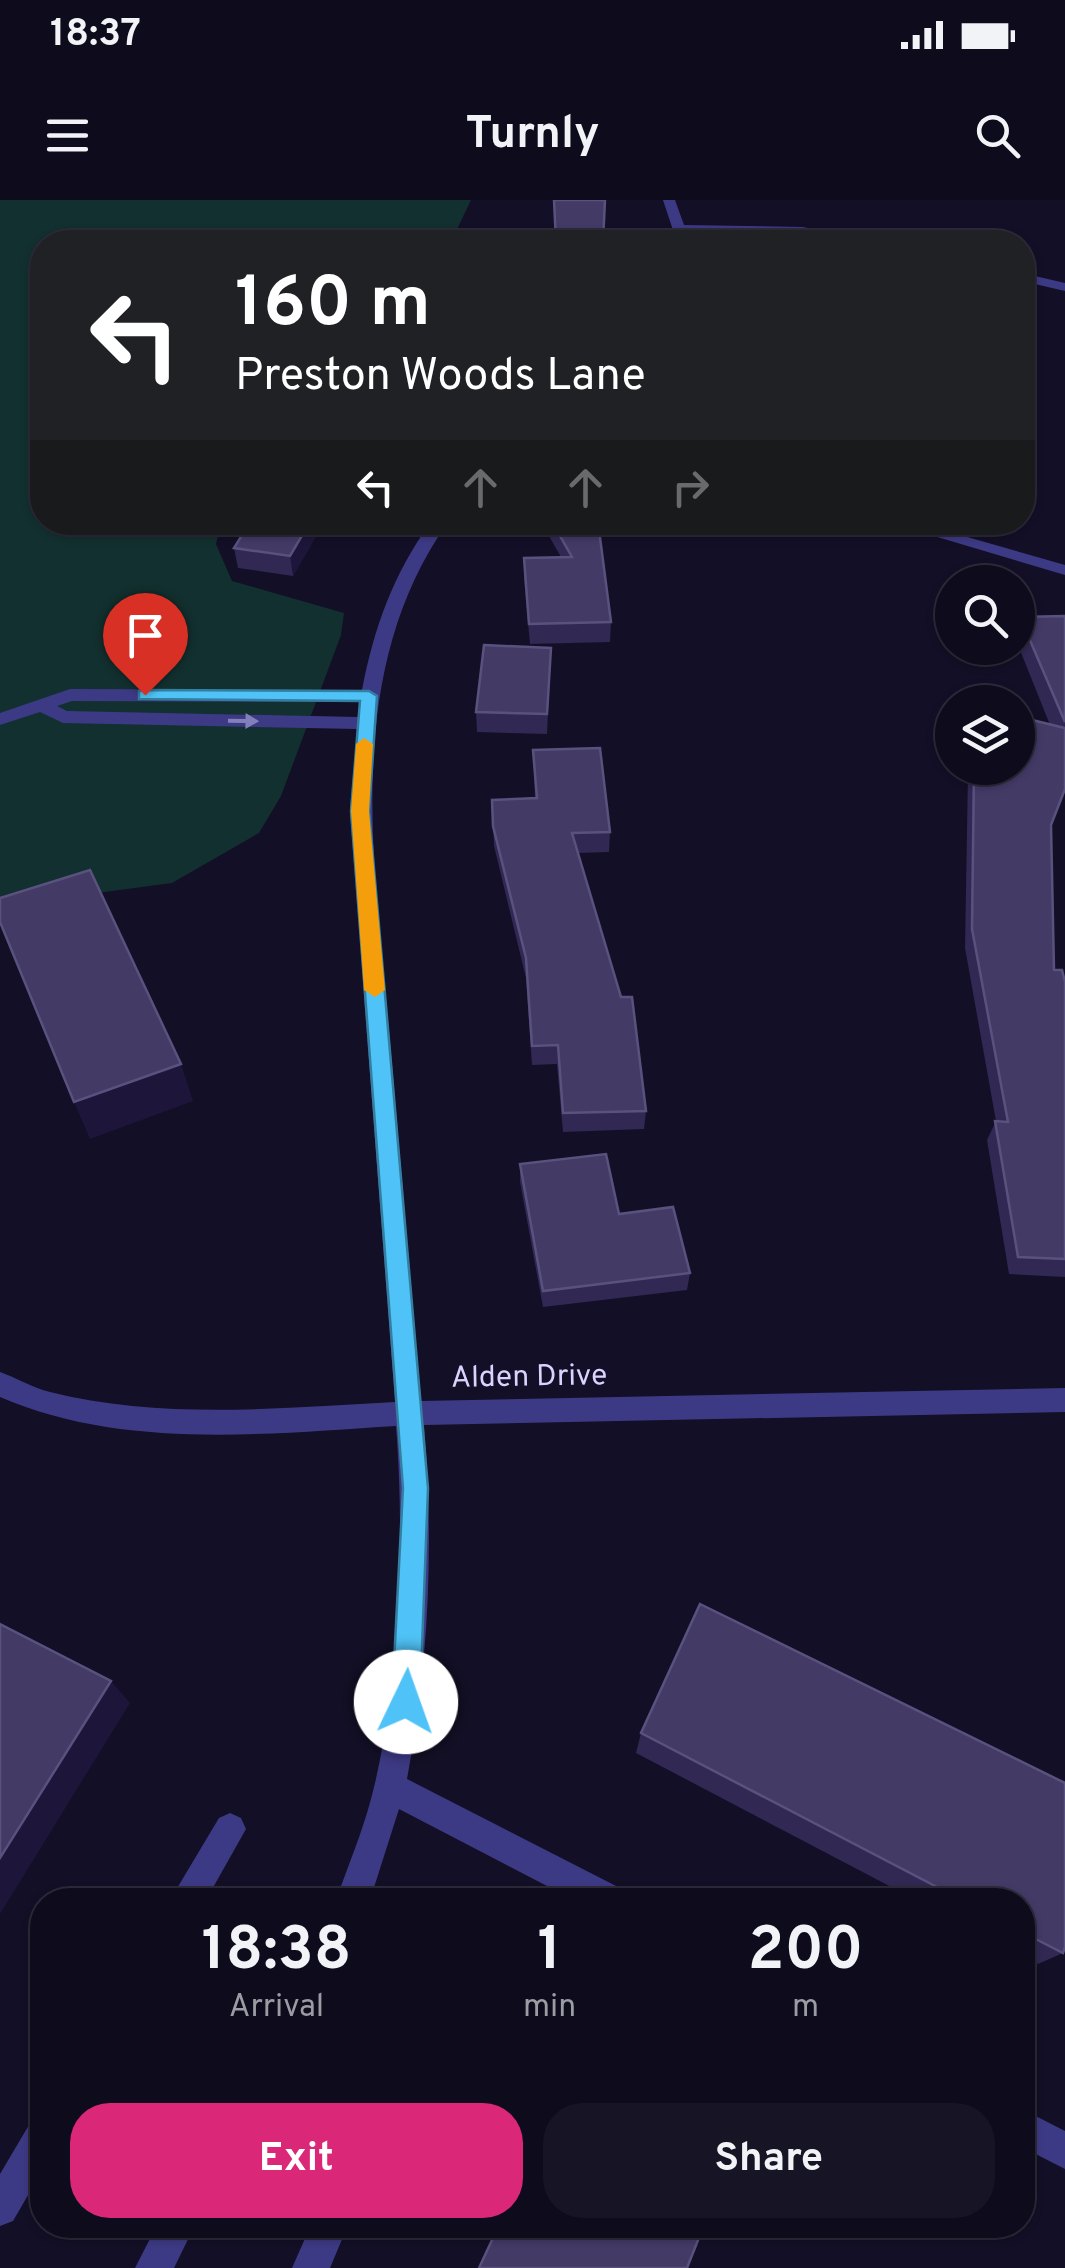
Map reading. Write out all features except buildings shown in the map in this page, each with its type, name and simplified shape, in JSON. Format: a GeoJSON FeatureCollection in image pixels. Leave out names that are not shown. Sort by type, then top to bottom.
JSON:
{"type":"FeatureCollection","features":[{"type":"Feature","properties":{"kind":"street"},"geometry":{"type":"LineString","coordinates":[[669,200],[678,230]]}},
{"type":"Feature","properties":{"kind":"street"},"geometry":{"type":"LineString","coordinates":[[1035,280],[1065,286]]}},
{"type":"Feature","properties":{"kind":"street"},"geometry":{"type":"LineString","coordinates":[[357,1888],[390,1786],[406,1702],[416,1488],[360,811],[369,696],[389,618],[414,560],[431,535]]}},
{"type":"Feature","properties":{"kind":"street"},"geometry":{"type":"LineString","coordinates":[[940,535],[1065,570]]}},
{"type":"Feature","properties":{"kind":"street"},"geometry":{"type":"LineString","coordinates":[[0,719],[70,695],[369,696]]}},
{"type":"Feature","properties":{"kind":"street"},"geometry":{"type":"LineString","coordinates":[[43,706],[64,717],[365,723]]}},
{"type":"Feature","properties":{"kind":"street","name":"Alden Drive"},"geometry":{"type":"LineString","coordinates":[[0,1384],[46,1405],[85,1414],[206,1420],[409,1412],[1065,1400]]}},
{"type":"Feature","properties":{"kind":"street"},"geometry":{"type":"LineString","coordinates":[[390,1786],[585,1888]]}},
{"type":"Feature","properties":{"kind":"street"},"geometry":{"type":"LineString","coordinates":[[193,1888],[230,1829]]}},
{"type":"Feature","properties":{"kind":"street"},"geometry":{"type":"LineString","coordinates":[[1035,2134],[1065,2151]]}},
{"type":"Feature","properties":{"kind":"street"},"geometry":{"type":"LineString","coordinates":[[0,2208],[30,2158]]}},
{"type":"Feature","properties":{"kind":"street"},"geometry":{"type":"LineString","coordinates":[[154,2268],[170,2238]]}},
{"type":"Feature","properties":{"kind":"street"},"geometry":{"type":"LineString","coordinates":[[310,2268],[324,2238]]}},
{"type":"Feature","properties":{"kind":"green space"},"geometry":{"type":"Polygon","coordinates":[[[0,200],[471,200],[457,230],[30,230],[30,535],[218,535],[216,544],[232,581],[344,613],[341,635],[281,796],[259,833],[172,883],[0,906],[0,200]]]}},
{"type":"Feature","properties":{"kind":"slow traffic"},"geometry":{"type":"LineString","coordinates":[[364,744],[360,811],[375,990]]}},
{"type":"Feature","properties":{"kind":"route"},"geometry":{"type":"LineString","coordinates":[[145,695],[369,696],[360,811],[416,1488],[406,1702]]}}]}
